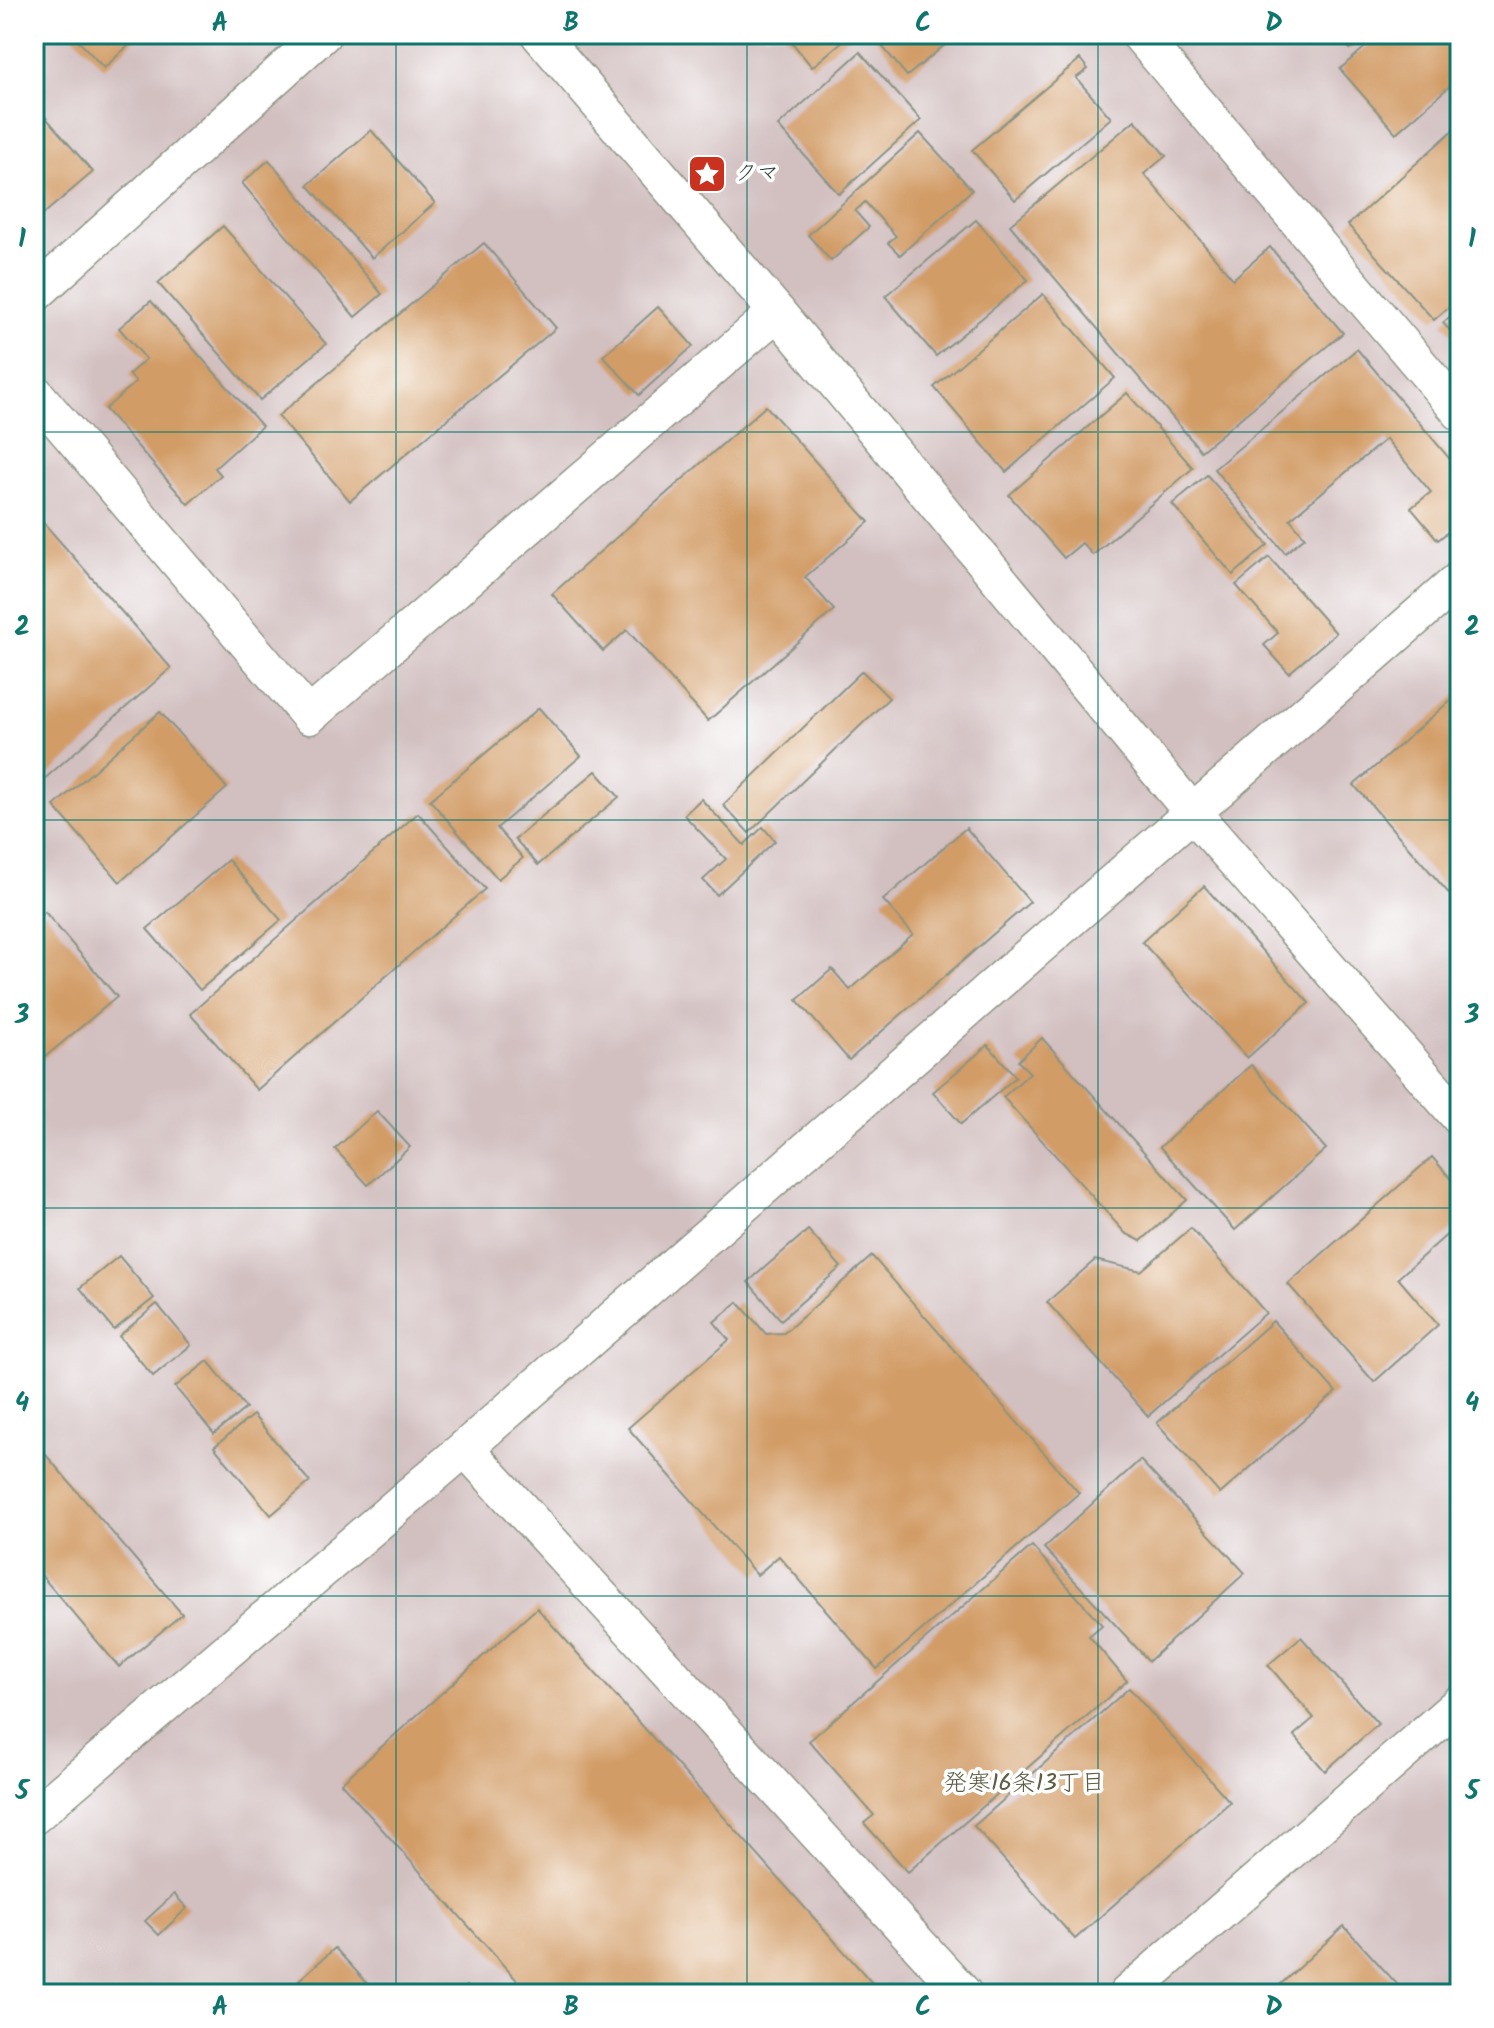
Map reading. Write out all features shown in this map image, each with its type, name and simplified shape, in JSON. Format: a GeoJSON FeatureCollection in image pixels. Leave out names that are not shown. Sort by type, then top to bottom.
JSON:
{"type":"FeatureCollection","features":[{"type":"Feature","properties":{"kind":"street"},"geometry":{"type":"LineString","coordinates":[[34,295],[323,34]]}},
{"type":"Feature","properties":{"kind":"street"},"geometry":{"type":"LineString","coordinates":[[539,34],[777,312],[1192,812],[1460,1118]]}},
{"type":"Feature","properties":{"kind":"street"},"geometry":{"type":"LineString","coordinates":[[1139,34],[1460,412]]}},
{"type":"Feature","properties":{"kind":"street"},"geometry":{"type":"LineString","coordinates":[[34,392],[309,716],[777,312]]}},
{"type":"Feature","properties":{"kind":"street"},"geometry":{"type":"LineString","coordinates":[[34,1816],[465,1448],[1460,579]]}},
{"type":"Feature","properties":{"kind":"street"},"geometry":{"type":"LineString","coordinates":[[465,1448],[964,1994]]}},
{"type":"Feature","properties":{"kind":"street"},"geometry":{"type":"LineString","coordinates":[[1127,1994],[1460,1703]]}},
{"type":"Feature","properties":{"kind":"shaded area"},"geometry":{"type":"Polygon","coordinates":[[[34,34],[1460,34],[1460,1994],[34,1994],[34,34]]]}},
{"type":"Feature","properties":{"kind":"building"},"geometry":{"type":"Polygon","coordinates":[[[72,34],[141,34],[104,68],[72,34]]]}},
{"type":"Feature","properties":{"kind":"building"},"geometry":{"type":"Polygon","coordinates":[[[785,34],[851,34],[812,67],[785,34]]]}},
{"type":"Feature","properties":{"kind":"building"},"geometry":{"type":"Polygon","coordinates":[[[872,34],[958,34],[907,76],[872,34]]]}},
{"type":"Feature","properties":{"kind":"building"},"geometry":{"type":"Polygon","coordinates":[[[1336,34],[1366,34],[1350,49],[1336,34]]]}},
{"type":"Feature","properties":{"kind":"building"},"geometry":{"type":"Polygon","coordinates":[[[1380,34],[1460,34],[1460,77],[1396,133],[1340,69],[1380,34]]]}},
{"type":"Feature","properties":{"kind":"building"},"geometry":{"type":"Polygon","coordinates":[[[860,52],[921,120],[839,194],[778,126],[860,52]]]}},
{"type":"Feature","properties":{"kind":"building"},"geometry":{"type":"Polygon","coordinates":[[[1080,59],[1088,69],[1076,78],[1111,118],[1015,200],[972,150],[1080,59]]]}},
{"type":"Feature","properties":{"kind":"building"},"geometry":{"type":"Polygon","coordinates":[[[34,104],[93,172],[34,222],[34,104]]]}},
{"type":"Feature","properties":{"kind":"building"},"geometry":{"type":"Polygon","coordinates":[[[1135,120],[1166,156],[1144,174],[1233,279],[1270,247],[1343,333],[1201,451],[1010,225],[1135,120]]]}},
{"type":"Feature","properties":{"kind":"building"},"geometry":{"type":"Polygon","coordinates":[[[1460,124],[1460,297],[1434,320],[1348,225],[1460,124]]]}},
{"type":"Feature","properties":{"kind":"building"},"geometry":{"type":"Polygon","coordinates":[[[371,130],[435,203],[372,258],[308,185],[371,130]]]}},
{"type":"Feature","properties":{"kind":"building"},"geometry":{"type":"Polygon","coordinates":[[[920,133],[972,190],[900,255],[888,243],[896,236],[865,202],[855,211],[869,227],[831,261],[808,235],[920,133]]]}},
{"type":"Feature","properties":{"kind":"building"},"geometry":{"type":"Polygon","coordinates":[[[269,160],[382,294],[355,317],[242,183],[269,160]]]}},
{"type":"Feature","properties":{"kind":"building"},"geometry":{"type":"Polygon","coordinates":[[[976,220],[1028,280],[936,356],[885,296],[976,220]]]}},
{"type":"Feature","properties":{"kind":"building"},"geometry":{"type":"Polygon","coordinates":[[[223,226],[326,344],[260,400],[158,283],[223,226]]]}},
{"type":"Feature","properties":{"kind":"building"},"geometry":{"type":"Polygon","coordinates":[[[484,243],[556,328],[350,501],[278,416],[484,243]]]}},
{"type":"Feature","properties":{"kind":"building"},"geometry":{"type":"Polygon","coordinates":[[[1043,294],[1115,378],[1006,472],[934,387],[1043,294]]]}},
{"type":"Feature","properties":{"kind":"building"},"geometry":{"type":"Polygon","coordinates":[[[151,301],[262,426],[215,468],[221,475],[188,504],[105,409],[136,382],[129,374],[146,359],[119,328],[151,301]]]}},
{"type":"Feature","properties":{"kind":"building"},"geometry":{"type":"Polygon","coordinates":[[[658,307],[693,346],[639,395],[603,356],[658,307]]]}},
{"type":"Feature","properties":{"kind":"building"},"geometry":{"type":"Polygon","coordinates":[[[1460,307],[1460,341],[1443,323],[1460,307]]]}},
{"type":"Feature","properties":{"kind":"building"},"geometry":{"type":"Polygon","coordinates":[[[1357,349],[1460,471],[1460,509],[1454,514],[1460,522],[1438,540],[1411,508],[1431,492],[1386,439],[1290,519],[1305,537],[1285,553],[1214,469],[1357,349]]]}},
{"type":"Feature","properties":{"kind":"building"},"geometry":{"type":"Polygon","coordinates":[[[1127,393],[1193,468],[1093,555],[1082,543],[1064,558],[1009,495],[1127,393]]]}},
{"type":"Feature","properties":{"kind":"building"},"geometry":{"type":"Polygon","coordinates":[[[766,406],[869,522],[805,577],[834,610],[708,721],[627,630],[603,651],[552,594],[766,406]]]}},
{"type":"Feature","properties":{"kind":"building"},"geometry":{"type":"Polygon","coordinates":[[[1207,475],[1268,545],[1233,575],[1172,504],[1207,475]]]}},
{"type":"Feature","properties":{"kind":"building"},"geometry":{"type":"Polygon","coordinates":[[[34,512],[171,668],[34,788],[34,512]]]}},
{"type":"Feature","properties":{"kind":"building"},"geometry":{"type":"Polygon","coordinates":[[[1269,557],[1336,633],[1289,673],[1264,645],[1278,633],[1236,585],[1269,557]]]}},
{"type":"Feature","properties":{"kind":"building"},"geometry":{"type":"Polygon","coordinates":[[[862,671],[889,698],[749,833],[723,805],[862,671]]]}},
{"type":"Feature","properties":{"kind":"building"},"geometry":{"type":"Polygon","coordinates":[[[1460,692],[1460,906],[1354,785],[1460,692]]]}},
{"type":"Feature","properties":{"kind":"building"},"geometry":{"type":"Polygon","coordinates":[[[539,708],[581,756],[497,828],[523,858],[498,879],[430,800],[539,708]]]}},
{"type":"Feature","properties":{"kind":"building"},"geometry":{"type":"Polygon","coordinates":[[[160,712],[227,788],[120,882],[54,806],[160,712]]]}},
{"type":"Feature","properties":{"kind":"building"},"geometry":{"type":"Polygon","coordinates":[[[596,771],[619,797],[538,865],[515,839],[596,771]]]}},
{"type":"Feature","properties":{"kind":"building"},"geometry":{"type":"Polygon","coordinates":[[[701,799],[744,845],[763,827],[775,841],[717,895],[703,880],[726,859],[684,815],[701,799]]]}},
{"type":"Feature","properties":{"kind":"building"},"geometry":{"type":"Polygon","coordinates":[[[418,813],[485,889],[257,1090],[190,1014],[418,813]]]}},
{"type":"Feature","properties":{"kind":"building"},"geometry":{"type":"Polygon","coordinates":[[[966,828],[1030,902],[849,1060],[797,1000],[832,969],[850,990],[913,934],[883,900],[966,828]]]}},
{"type":"Feature","properties":{"kind":"building"},"geometry":{"type":"Polygon","coordinates":[[[228,860],[281,920],[200,990],[147,929],[228,860]]]}},
{"type":"Feature","properties":{"kind":"building"},"geometry":{"type":"Polygon","coordinates":[[[1204,886],[1309,1003],[1247,1058],[1142,942],[1204,886]]]}},
{"type":"Feature","properties":{"kind":"building"},"geometry":{"type":"Polygon","coordinates":[[[45,912],[117,997],[34,1066],[34,921],[45,912]]]}},
{"type":"Feature","properties":{"kind":"building"},"geometry":{"type":"Polygon","coordinates":[[[1042,1038],[1187,1200],[1141,1241],[1125,1233],[1003,1097],[1030,1073],[1018,1061],[1042,1038]]]}},
{"type":"Feature","properties":{"kind":"building"},"geometry":{"type":"Polygon","coordinates":[[[988,1045],[1016,1077],[961,1124],[933,1092],[988,1045]]]}},
{"type":"Feature","properties":{"kind":"building"},"geometry":{"type":"Polygon","coordinates":[[[1251,1065],[1326,1149],[1235,1230],[1160,1147],[1251,1065]]]}},
{"type":"Feature","properties":{"kind":"building"},"geometry":{"type":"Polygon","coordinates":[[[377,1111],[410,1147],[368,1185],[335,1149],[377,1111]]]}},
{"type":"Feature","properties":{"kind":"building"},"geometry":{"type":"Polygon","coordinates":[[[1432,1157],[1460,1189],[1460,1223],[1398,1278],[1438,1325],[1374,1382],[1288,1284],[1432,1157]]]}},
{"type":"Feature","properties":{"kind":"building"},"geometry":{"type":"Polygon","coordinates":[[[1191,1228],[1266,1313],[1148,1416],[1047,1302],[1095,1260],[1141,1271],[1191,1228]]]}},
{"type":"Feature","properties":{"kind":"building"},"geometry":{"type":"Polygon","coordinates":[[[808,1230],[841,1267],[781,1320],[748,1282],[808,1230]]]}},
{"type":"Feature","properties":{"kind":"building"},"geometry":{"type":"Polygon","coordinates":[[[119,1256],[154,1298],[114,1330],[80,1288],[119,1256]]]}},
{"type":"Feature","properties":{"kind":"building"},"geometry":{"type":"Polygon","coordinates":[[[872,1256],[1079,1493],[877,1669],[779,1556],[757,1575],[628,1428],[729,1340],[714,1322],[738,1302],[766,1334],[784,1333],[872,1256]]]}},
{"type":"Feature","properties":{"kind":"building"},"geometry":{"type":"Polygon","coordinates":[[[157,1304],[191,1345],[153,1376],[119,1336],[157,1304]]]}},
{"type":"Feature","properties":{"kind":"building"},"geometry":{"type":"Polygon","coordinates":[[[1273,1321],[1336,1392],[1220,1494],[1157,1423],[1273,1321]]]}},
{"type":"Feature","properties":{"kind":"building"},"geometry":{"type":"Polygon","coordinates":[[[208,1361],[246,1408],[214,1434],[175,1387],[208,1361]]]}},
{"type":"Feature","properties":{"kind":"building"},"geometry":{"type":"Polygon","coordinates":[[[253,1415],[310,1482],[271,1515],[214,1447],[253,1415]]]}},
{"type":"Feature","properties":{"kind":"building"},"geometry":{"type":"Polygon","coordinates":[[[34,1441],[182,1614],[119,1667],[34,1567],[34,1441]]]}},
{"type":"Feature","properties":{"kind":"building"},"geometry":{"type":"Polygon","coordinates":[[[1140,1460],[1245,1573],[1149,1661],[1044,1548],[1140,1460]]]}},
{"type":"Feature","properties":{"kind":"building"},"geometry":{"type":"Polygon","coordinates":[[[1032,1546],[1102,1625],[1089,1636],[1127,1681],[908,1872],[864,1823],[874,1815],[809,1741],[1032,1546]]]}},
{"type":"Feature","properties":{"kind":"building"},"geometry":{"type":"Polygon","coordinates":[[[537,1608],[882,1994],[529,1994],[341,1783],[537,1608]]]}},
{"type":"Feature","properties":{"kind":"building"},"geometry":{"type":"Polygon","coordinates":[[[34,1624],[44,1636],[34,1644],[34,1624]]]}},
{"type":"Feature","properties":{"kind":"building"},"geometry":{"type":"Polygon","coordinates":[[[1301,1637],[1378,1724],[1325,1771],[1294,1735],[1314,1718],[1268,1665],[1301,1637]]]}},
{"type":"Feature","properties":{"kind":"building"},"geometry":{"type":"Polygon","coordinates":[[[1129,1688],[1230,1802],[1075,1939],[974,1826],[1129,1688]]]}},
{"type":"Feature","properties":{"kind":"building"},"geometry":{"type":"Polygon","coordinates":[[[174,1894],[187,1908],[159,1935],[145,1921],[174,1894]]]}},
{"type":"Feature","properties":{"kind":"building"},"geometry":{"type":"Polygon","coordinates":[[[1344,1926],[1406,1994],[1270,1994],[1344,1926]]]}},
{"type":"Feature","properties":{"kind":"building"},"geometry":{"type":"Polygon","coordinates":[[[335,1948],[377,1994],[311,1994],[299,1980],[335,1948]]]}},
{"type":"Feature","properties":{"kind":"building"},"geometry":{"type":"Polygon","coordinates":[[[467,1986],[474,1994],[458,1994],[467,1986]]]}},
{"type":"Feature","properties":{"kind":"place","name":"クマ"},"geometry":{"type":"Point","coordinates":[707,174]}},
{"type":"Feature","properties":{"kind":"district","name":"発寒16条13丁目"},"geometry":{"type":"Point","coordinates":[1024,1783]}}]}
